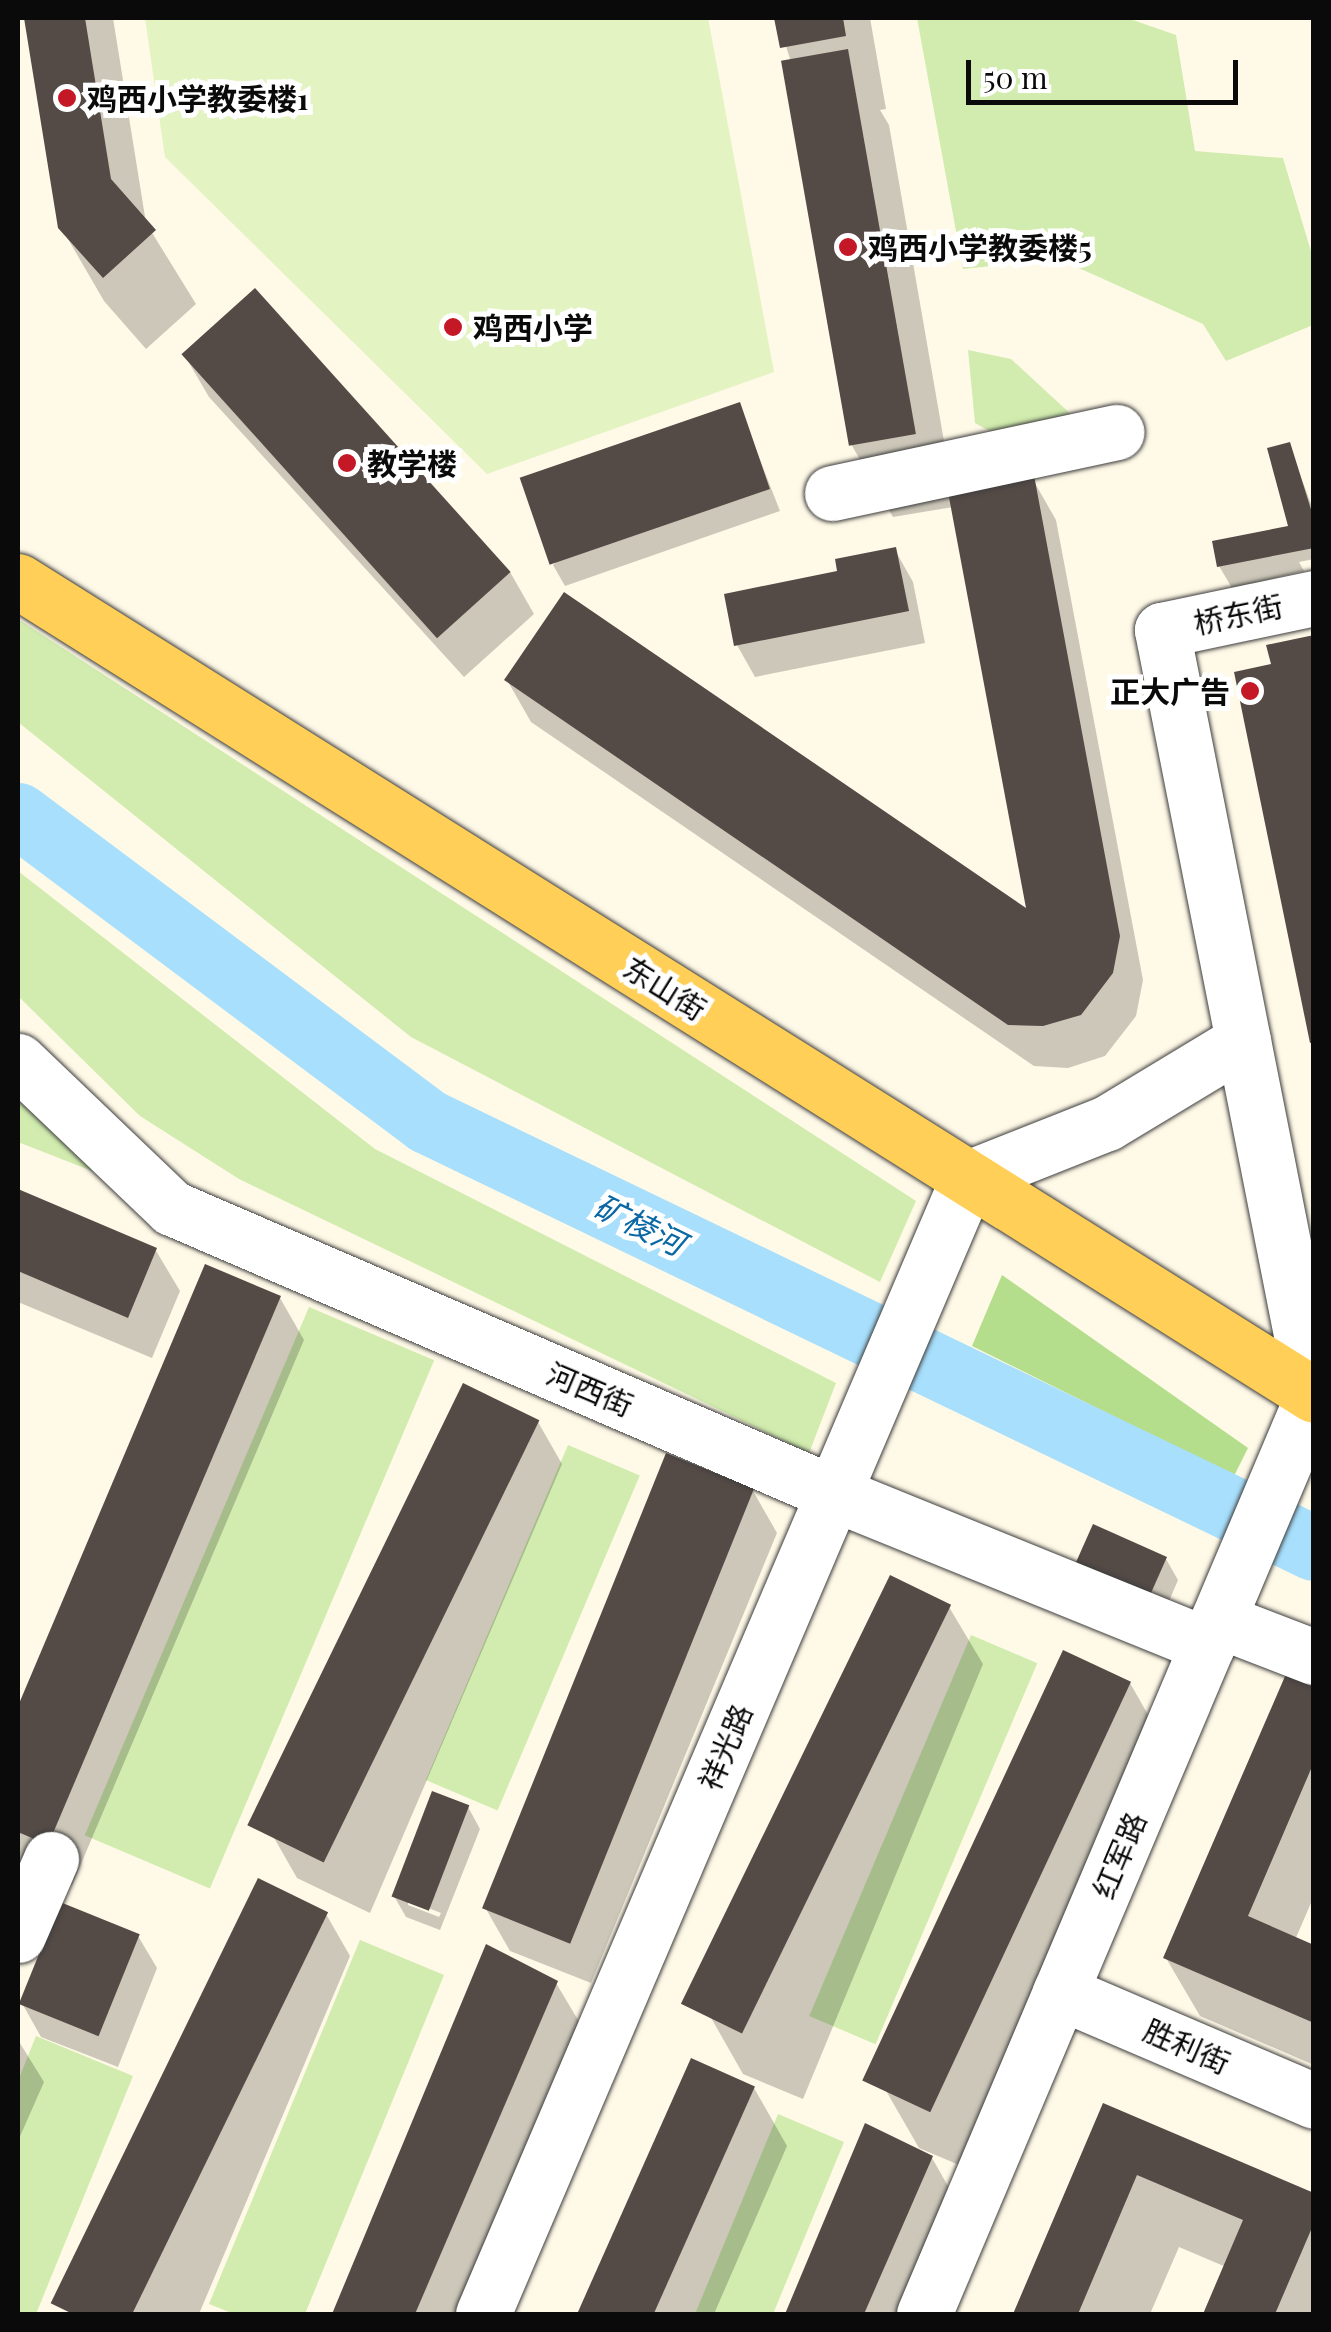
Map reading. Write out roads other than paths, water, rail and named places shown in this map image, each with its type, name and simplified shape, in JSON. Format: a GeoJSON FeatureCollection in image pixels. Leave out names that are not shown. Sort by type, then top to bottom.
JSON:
{"type":"FeatureCollection","features":[{"type":"Feature","properties":{"kind":"main road","name":"东山街"},"geometry":{"type":"LineString","coordinates":[[18,582],[968,1178],[1309,1406]]}},
{"type":"Feature","properties":{"kind":"street"},"geometry":{"type":"LineString","coordinates":[[832,493],[1117,432]]}},
{"type":"Feature","properties":{"kind":"street","name":"桥东街"},"geometry":{"type":"LineString","coordinates":[[1243,1041],[1162,630],[1314,598]]}},
{"type":"Feature","properties":{"kind":"street"},"geometry":{"type":"LineString","coordinates":[[968,1178],[1107,1124],[1243,1041],[1309,1406]]}},
{"type":"Feature","properties":{"kind":"street","name":"河西街"},"geometry":{"type":"LineString","coordinates":[[18,1062],[172,1208],[833,1493],[1211,1636],[1314,1656]]}},
{"type":"Feature","properties":{"kind":"street","name":"祥光路"},"geometry":{"type":"LineString","coordinates":[[483,2314],[968,1178]]}},
{"type":"Feature","properties":{"kind":"street","name":"红军路"},"geometry":{"type":"LineString","coordinates":[[924,2314],[1309,1406]]}},
{"type":"Feature","properties":{"kind":"street"},"geometry":{"type":"LineString","coordinates":[[18,1935],[52,1859]]}},
{"type":"Feature","properties":{"kind":"street","name":"胜利街"},"geometry":{"type":"LineString","coordinates":[[1060,1992],[1314,2101]]}},
{"type":"Feature","properties":{"kind":"waterway","name":"矿棱河"},"geometry":{"type":"LineString","coordinates":[[18,815],[427,1121],[1314,1548]]}},
{"type":"Feature","properties":{"kind":"place","name":"鸡西小学教委楼1"},"geometry":{"type":"Point","coordinates":[67,98]}},
{"type":"Feature","properties":{"kind":"place","name":"鸡西小学教委楼5"},"geometry":{"type":"Point","coordinates":[848,247]}},
{"type":"Feature","properties":{"kind":"place","name":"鸡西小学"},"geometry":{"type":"Point","coordinates":[453,327]}},
{"type":"Feature","properties":{"kind":"place","name":"教学楼"},"geometry":{"type":"Point","coordinates":[347,463]}},
{"type":"Feature","properties":{"kind":"place","name":"正大广告"},"geometry":{"type":"Point","coordinates":[1250,691]}}]}
